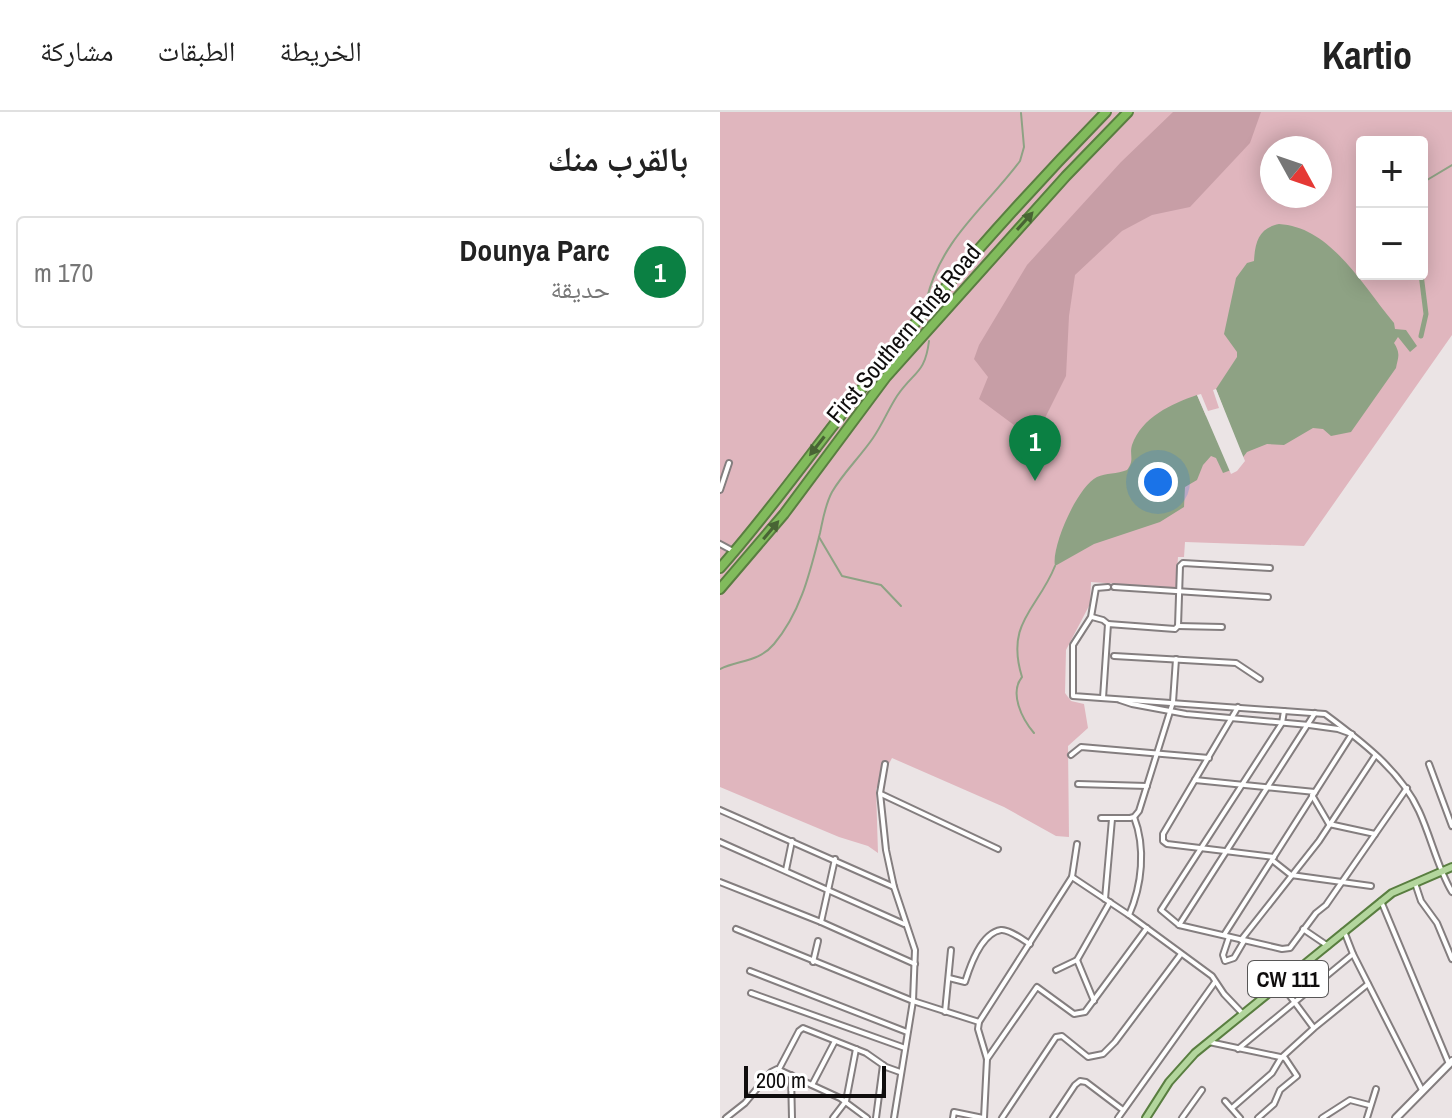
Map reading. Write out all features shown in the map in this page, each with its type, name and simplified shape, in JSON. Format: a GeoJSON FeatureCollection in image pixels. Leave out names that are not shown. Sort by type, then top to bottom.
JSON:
{"type":"FeatureCollection","features":[{"type":"Feature","properties":{"kind":"highway","name":"First Southern Ring Road"},"geometry":{"type":"LineString","coordinates":[[720,568],[984,242],[1106,112]]}},
{"type":"Feature","properties":{"kind":"highway","name":"First Southern Ring Road"},"geometry":{"type":"LineString","coordinates":[[720,589],[784,514],[886,377],[1066,176],[1128,112]]}},
{"type":"Feature","properties":{"kind":"main road","name":"CW 111"},"geometry":{"type":"LineString","coordinates":[[1146,1118],[1182,1067],[1344,931],[1381,901],[1414,882],[1452,867]]}},
{"type":"Feature","properties":{"kind":"street"},"geometry":{"type":"LineString","coordinates":[[720,490],[729,463]]}},
{"type":"Feature","properties":{"kind":"street"},"geometry":{"type":"LineString","coordinates":[[720,544],[735,552]]}},
{"type":"Feature","properties":{"kind":"street"},"geometry":{"type":"LineString","coordinates":[[1178,626],[1180,566],[1183,563],[1270,568]]}},
{"type":"Feature","properties":{"kind":"street"},"geometry":{"type":"LineString","coordinates":[[1268,597],[1096,588],[1091,617],[1073,645],[1072,695],[1325,714],[1352,734],[1407,788],[1451,888]]}},
{"type":"Feature","properties":{"kind":"street"},"geometry":{"type":"LineString","coordinates":[[1091,617],[1108,624],[1175,629],[1178,626],[1222,627]]}},
{"type":"Feature","properties":{"kind":"street"},"geometry":{"type":"LineString","coordinates":[[1103,698],[1108,624]]}},
{"type":"Feature","properties":{"kind":"street"},"geometry":{"type":"LineString","coordinates":[[1114,656],[1236,663],[1260,679]]}},
{"type":"Feature","properties":{"kind":"street"},"geometry":{"type":"LineString","coordinates":[[1129,915],[1137,896],[1142,848],[1134,817],[1159,752],[1173,702],[1176,659]]}},
{"type":"Feature","properties":{"kind":"street"},"geometry":{"type":"LineString","coordinates":[[1116,698],[1170,711],[1309,725],[1352,734]]}},
{"type":"Feature","properties":{"kind":"street"},"geometry":{"type":"LineString","coordinates":[[1238,707],[1162,837],[1167,844],[1273,858],[1291,875],[1371,886]]}},
{"type":"Feature","properties":{"kind":"street"},"geometry":{"type":"LineString","coordinates":[[1284,711],[1282,723],[1161,910],[1179,925],[1287,950],[1326,905],[1407,788]]}},
{"type":"Feature","properties":{"kind":"street"},"geometry":{"type":"LineString","coordinates":[[1179,925],[1315,713]]}},
{"type":"Feature","properties":{"kind":"street"},"geometry":{"type":"LineString","coordinates":[[1352,734],[1227,936],[1223,955],[1225,961],[1234,958],[1242,940],[1319,841],[1375,756]]}},
{"type":"Feature","properties":{"kind":"street"},"geometry":{"type":"LineString","coordinates":[[1071,755],[1081,747],[1209,758]]}},
{"type":"Feature","properties":{"kind":"street"},"geometry":{"type":"LineString","coordinates":[[885,764],[880,793],[886,850],[894,887],[915,950],[913,1001],[894,1118]]}},
{"type":"Feature","properties":{"kind":"street"},"geometry":{"type":"LineString","coordinates":[[1429,764],[1452,826]]}},
{"type":"Feature","properties":{"kind":"street"},"geometry":{"type":"LineString","coordinates":[[1195,780],[1314,794]]}},
{"type":"Feature","properties":{"kind":"street"},"geometry":{"type":"LineString","coordinates":[[1078,784],[1147,786]]}},
{"type":"Feature","properties":{"kind":"street"},"geometry":{"type":"LineString","coordinates":[[880,793],[998,849]]}},
{"type":"Feature","properties":{"kind":"street"},"geometry":{"type":"LineString","coordinates":[[1314,794],[1329,824]]}},
{"type":"Feature","properties":{"kind":"street"},"geometry":{"type":"LineString","coordinates":[[720,810],[894,887]]}},
{"type":"Feature","properties":{"kind":"street"},"geometry":{"type":"LineString","coordinates":[[1101,818],[1134,817]]}},
{"type":"Feature","properties":{"kind":"street"},"geometry":{"type":"LineString","coordinates":[[1056,970],[1077,960],[1108,900],[1112,819]]}},
{"type":"Feature","properties":{"kind":"street"},"geometry":{"type":"LineString","coordinates":[[1329,824],[1375,834]]}},
{"type":"Feature","properties":{"kind":"street"},"geometry":{"type":"LineString","coordinates":[[786,871],[792,841]]}},
{"type":"Feature","properties":{"kind":"street"},"geometry":{"type":"LineString","coordinates":[[720,842],[906,924]]}},
{"type":"Feature","properties":{"kind":"street"},"geometry":{"type":"LineString","coordinates":[[953,1118],[954,1112],[984,1118],[987,1059],[978,1029],[979,1022],[1072,877],[1077,844]]}},
{"type":"Feature","properties":{"kind":"street"},"geometry":{"type":"LineString","coordinates":[[821,922],[835,859]]}},
{"type":"Feature","properties":{"kind":"street"},"geometry":{"type":"LineString","coordinates":[[1072,877],[1212,976],[1244,1015]]}},
{"type":"Feature","properties":{"kind":"street"},"geometry":{"type":"LineString","coordinates":[[720,882],[915,964]]}},
{"type":"Feature","properties":{"kind":"street"},"geometry":{"type":"LineString","coordinates":[[1414,882],[1421,901],[1437,923],[1452,959]]}},
{"type":"Feature","properties":{"kind":"street"},"geometry":{"type":"LineString","coordinates":[[1381,901],[1450,1063],[1396,1118]]}},
{"type":"Feature","properties":{"kind":"street"},"geometry":{"type":"LineString","coordinates":[[987,1059],[1037,987],[1074,1014],[1085,1012],[1147,928]]}},
{"type":"Feature","properties":{"kind":"street"},"geometry":{"type":"LineString","coordinates":[[736,929],[913,1001],[979,1022]]}},
{"type":"Feature","properties":{"kind":"street"},"geometry":{"type":"LineString","coordinates":[[949,978],[965,982],[975,954],[998,930],[1005,929],[1030,944]]}},
{"type":"Feature","properties":{"kind":"street"},"geometry":{"type":"LineString","coordinates":[[1303,929],[1328,946]]}},
{"type":"Feature","properties":{"kind":"street"},"geometry":{"type":"LineString","coordinates":[[1344,931],[1422,1090]]}},
{"type":"Feature","properties":{"kind":"street"},"geometry":{"type":"LineString","coordinates":[[813,962],[818,941]]}},
{"type":"Feature","properties":{"kind":"street"},"geometry":{"type":"LineString","coordinates":[[945,1012],[951,950]]}},
{"type":"Feature","properties":{"kind":"street"},"geometry":{"type":"LineString","coordinates":[[1002,1118],[1056,1037],[1062,1036],[1088,1057],[1103,1054],[1181,954]]}},
{"type":"Feature","properties":{"kind":"street"},"geometry":{"type":"LineString","coordinates":[[1238,1049],[1353,954]]}},
{"type":"Feature","properties":{"kind":"street"},"geometry":{"type":"LineString","coordinates":[[1077,960],[1094,1001]]}},
{"type":"Feature","properties":{"kind":"street"},"geometry":{"type":"LineString","coordinates":[[750,971],[907,1032]]}},
{"type":"Feature","properties":{"kind":"street"},"geometry":{"type":"LineString","coordinates":[[1118,1118],[1215,982]]}},
{"type":"Feature","properties":{"kind":"street"},"geometry":{"type":"LineString","coordinates":[[1281,984],[1314,1028]]}},
{"type":"Feature","properties":{"kind":"street"},"geometry":{"type":"LineString","coordinates":[[1232,1108],[1272,1073],[1281,1058],[1368,984]]}},
{"type":"Feature","properties":{"kind":"street"},"geometry":{"type":"LineString","coordinates":[[751,993],[905,1048]]}},
{"type":"Feature","properties":{"kind":"street"},"geometry":{"type":"LineString","coordinates":[[726,1118],[745,1103],[771,1072],[779,1069],[800,1029],[805,1028],[856,1049],[900,1072]]}},
{"type":"Feature","properties":{"kind":"street"},"geometry":{"type":"LineString","coordinates":[[812,1085],[835,1041]]}},
{"type":"Feature","properties":{"kind":"street"},"geometry":{"type":"LineString","coordinates":[[1209,1042],[1285,1058],[1297,1076],[1280,1090],[1274,1104],[1258,1118]]}},
{"type":"Feature","properties":{"kind":"street"},"geometry":{"type":"LineString","coordinates":[[833,1118],[846,1101],[856,1049]]}},
{"type":"Feature","properties":{"kind":"street"},"geometry":{"type":"LineString","coordinates":[[876,1118],[883,1065]]}},
{"type":"Feature","properties":{"kind":"street"},"geometry":{"type":"LineString","coordinates":[[779,1069],[846,1101],[867,1118]]}},
{"type":"Feature","properties":{"kind":"street"},"geometry":{"type":"LineString","coordinates":[[791,1075],[792,1118]]}},
{"type":"Feature","properties":{"kind":"street"},"geometry":{"type":"LineString","coordinates":[[1053,1118],[1080,1081],[1086,1082],[1123,1110]]}},
{"type":"Feature","properties":{"kind":"street"},"geometry":{"type":"LineString","coordinates":[[1367,1118],[1376,1089]]}},
{"type":"Feature","properties":{"kind":"street"},"geometry":{"type":"LineString","coordinates":[[1182,1118],[1202,1090]]}},
{"type":"Feature","properties":{"kind":"street"},"geometry":{"type":"LineString","coordinates":[[1322,1118],[1350,1100],[1369,1105]]}},
{"type":"Feature","properties":{"kind":"street"},"geometry":{"type":"LineString","coordinates":[[1225,1101],[1240,1118]]}},
{"type":"Feature","properties":{"kind":"shaded area"},"geometry":{"type":"Polygon","coordinates":[[[720,112],[1452,112],[1452,335],[1304,546],[1185,542],[1184,557],[1178,557],[1176,588],[1091,582],[1090,604],[1066,650],[1065,693],[1071,701],[1084,704],[1088,728],[1068,746],[1069,837],[1056,836],[1004,807],[892,758],[876,789],[878,853],[868,846],[720,787],[720,112]]]}},
{"type":"Feature","properties":{"kind":"shaded area"},"geometry":{"type":"Polygon","coordinates":[[[1173,112],[1261,112],[1250,143],[1190,207],[1152,215],[1122,231],[1075,275],[1066,376],[1034,440],[979,399],[988,377],[974,359],[979,345],[1027,265],[1121,162],[1173,112]]]}},
{"type":"Feature","properties":{"kind":"shaded area"},"geometry":{"type":"Polygon","coordinates":[[[1279,224],[1298,228],[1330,247],[1356,275],[1356,280],[1360,280],[1394,323],[1395,329],[1406,330],[1417,346],[1410,352],[1398,337],[1394,343],[1398,353],[1396,368],[1351,432],[1331,436],[1323,429],[1313,428],[1284,445],[1267,444],[1247,452],[1234,469],[1223,473],[1216,458],[1211,456],[1197,480],[1185,487],[1184,507],[1160,522],[1094,544],[1055,566],[1061,532],[1081,492],[1097,477],[1127,470],[1131,463],[1132,445],[1150,419],[1168,407],[1197,395],[1206,416],[1224,410],[1216,389],[1237,357],[1237,352],[1224,334],[1236,278],[1247,263],[1254,261],[1257,242],[1263,232],[1279,224]]]}},
{"type":"Feature","properties":{"kind":"pier"},"geometry":{"type":"Polygon","coordinates":[[[1216,389],[1245,461],[1231,474],[1197,395],[1201,394],[1208,411],[1219,408],[1213,390],[1216,389]]]}},
{"type":"Feature","properties":{"kind":"waterway"},"geometry":{"type":"LineString","coordinates":[[927,298],[934,277],[954,241],[1020,161],[1024,147],[1021,113]]}},
{"type":"Feature","properties":{"kind":"waterway"},"geometry":{"type":"LineString","coordinates":[[1428,179],[1452,165]]}},
{"type":"Feature","properties":{"kind":"waterway"},"geometry":{"type":"LineString","coordinates":[[1421,336],[1426,314],[1422,280]]}},
{"type":"Feature","properties":{"kind":"waterway"},"geometry":{"type":"LineString","coordinates":[[720,669],[762,654],[783,632],[803,591],[832,492],[873,438],[897,396],[922,366],[929,341]]}},
{"type":"Feature","properties":{"kind":"waterway"},"geometry":{"type":"LineString","coordinates":[[819,537],[842,576],[881,585],[901,606]]}},
{"type":"Feature","properties":{"kind":"waterway"},"geometry":{"type":"LineString","coordinates":[[1034,733],[1025,721],[1017,698],[1018,683],[1022,677],[1018,642],[1020,629],[1055,566]]}},
{"type":"Feature","properties":{"kind":"place","name":"Dounya Parc"},"geometry":{"type":"Point","coordinates":[1035,481]}}]}
